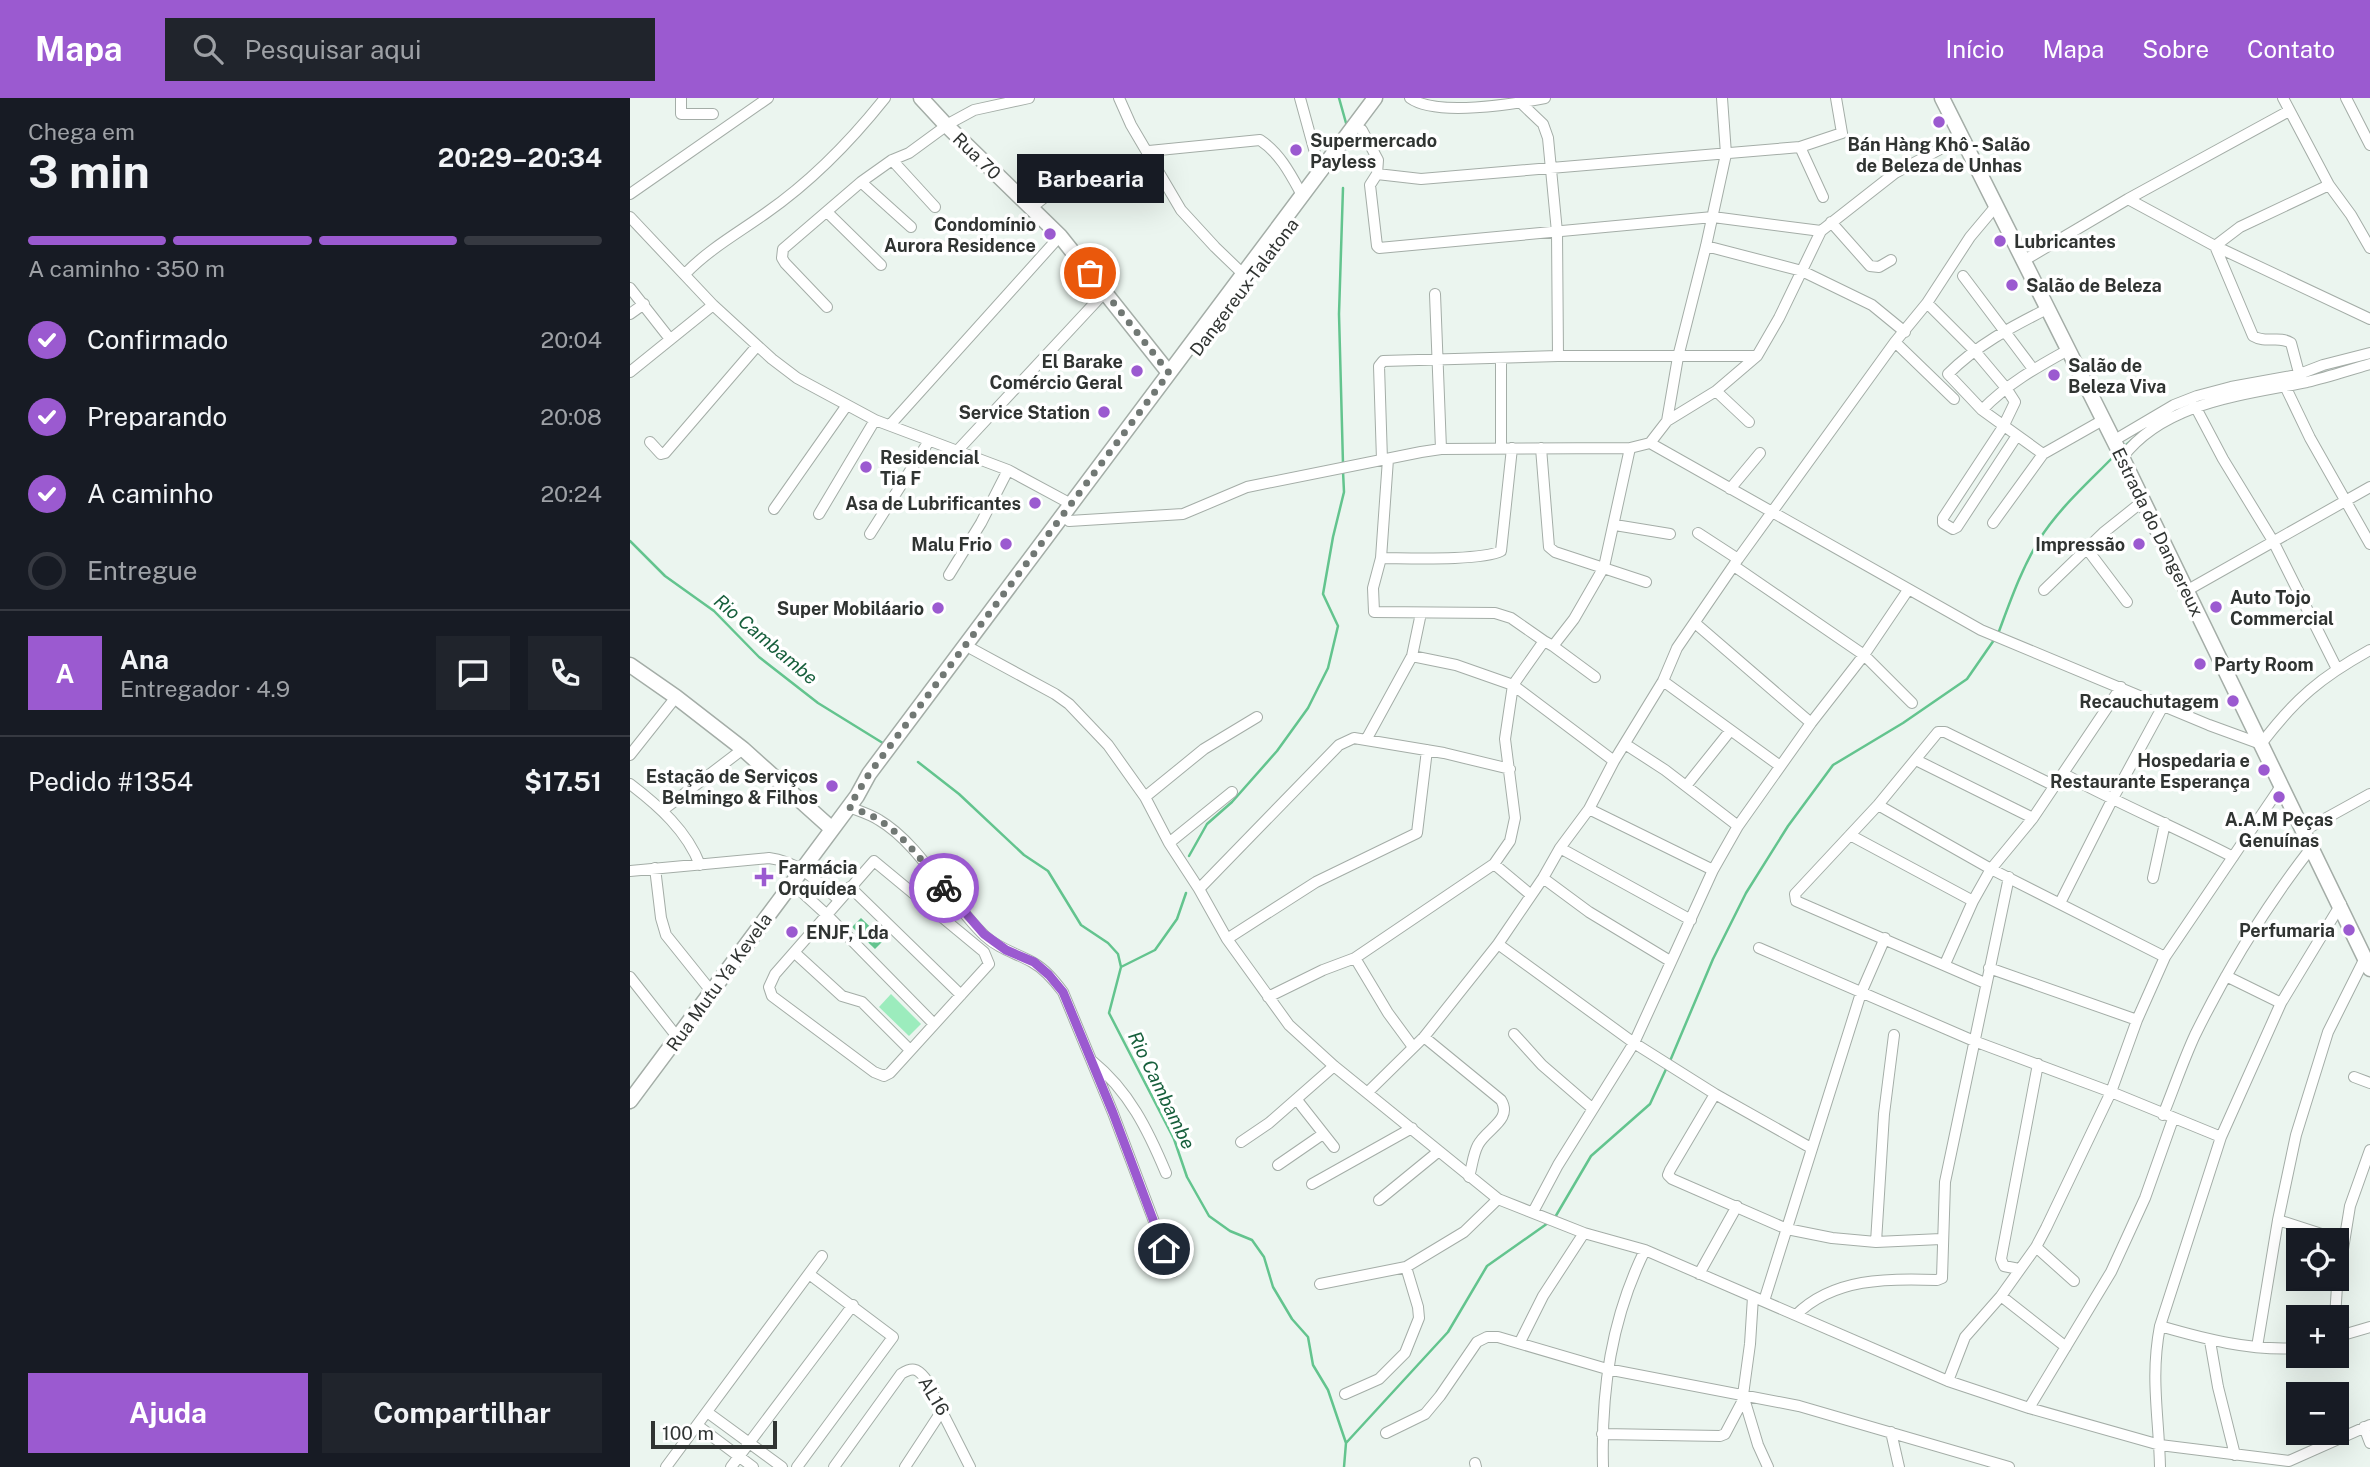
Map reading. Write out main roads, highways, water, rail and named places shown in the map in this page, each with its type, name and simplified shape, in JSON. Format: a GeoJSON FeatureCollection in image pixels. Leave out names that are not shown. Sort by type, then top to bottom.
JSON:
{"type":"FeatureCollection","features":[{"type":"Feature","properties":{"kind":"main road","name":"Rua 70"},"geometry":{"type":"LineString","coordinates":[[921,98],[1060,236],[1169,373]]}},
{"type":"Feature","properties":{"kind":"main road","name":"Dangereux-Talatona"},"geometry":{"type":"LineString","coordinates":[[853,802],[1071,504],[1375,98]]}},
{"type":"Feature","properties":{"kind":"main road","name":"Dangereux-Talatona"},"geometry":{"type":"LineString","coordinates":[[913,722],[972,649],[1386,98]]}},
{"type":"Feature","properties":{"kind":"main road","name":"Estrada do Dangereux"},"geometry":{"type":"LineString","coordinates":[[1941,98],[2118,450],[2311,848],[2341,904],[2367,963]]}},
{"type":"Feature","properties":{"kind":"main road"},"geometry":{"type":"LineString","coordinates":[[630,665],[743,749],[832,829]]}},
{"type":"Feature","properties":{"kind":"main road","name":"Rua Mutu Ya Kevela"},"geometry":{"type":"LineString","coordinates":[[631,1098],[853,802]]}},
{"type":"Feature","properties":{"kind":"waterway"},"geometry":{"type":"LineString","coordinates":[[1339,98],[1346,123]]}},
{"type":"Feature","properties":{"kind":"waterway"},"geometry":{"type":"LineString","coordinates":[[1343,188],[1339,314],[1343,464]]}},
{"type":"Feature","properties":{"kind":"waterway"},"geometry":{"type":"LineString","coordinates":[[2170,413],[2190,405]]}},
{"type":"Feature","properties":{"kind":"waterway"},"geometry":{"type":"LineString","coordinates":[[2122,448],[2155,422]]}},
{"type":"Feature","properties":{"kind":"waterway"},"geometry":{"type":"LineString","coordinates":[[1998,634],[2021,574],[2039,540],[2065,506],[2115,455]]}},
{"type":"Feature","properties":{"kind":"waterway"},"geometry":{"type":"LineString","coordinates":[[1189,856],[1207,824],[1232,802],[1277,751],[1308,708],[1328,668],[1338,626],[1323,594],[1344,492],[1343,471]]}},
{"type":"Feature","properties":{"kind":"waterway","name":"Rio Cambambe"},"geometry":{"type":"LineString","coordinates":[[630,541],[665,576],[714,611],[759,657],[818,703],[886,745]]}},
{"type":"Feature","properties":{"kind":"waterway"},"geometry":{"type":"LineString","coordinates":[[1670,1061],[1713,959],[1746,893],[1788,826],[1833,765],[1903,723],[1967,679],[1994,640]]}},
{"type":"Feature","properties":{"kind":"waterway","name":"Rio Cambambe"},"geometry":{"type":"LineString","coordinates":[[918,762],[959,794],[1024,855],[1048,871],[1081,925],[1108,943],[1118,954],[1121,967],[1109,1013],[1174,1139],[1187,1177],[1209,1216],[1230,1231],[1252,1240],[1264,1257],[1273,1287],[1292,1319],[1308,1337],[1313,1365],[1328,1390],[1346,1443],[1344,1467]]}},
{"type":"Feature","properties":{"kind":"waterway"},"geometry":{"type":"LineString","coordinates":[[1121,967],[1155,950],[1177,919],[1186,893]]}},
{"type":"Feature","properties":{"kind":"waterway"},"geometry":{"type":"LineString","coordinates":[[1554,1219],[1591,1156],[1650,1104],[1667,1067]]}},
{"type":"Feature","properties":{"kind":"waterway"},"geometry":{"type":"LineString","coordinates":[[1346,1443],[1448,1332],[1487,1266],[1548,1223]]}},
{"type":"Feature","properties":{"kind":"place","name":"Bán Hàng Khô - Salão de Beleza de Unhas"},"geometry":{"type":"Point","coordinates":[1939,122]}},
{"type":"Feature","properties":{"kind":"place","name":"Supermercado Payless"},"geometry":{"type":"Point","coordinates":[1296,150]}},
{"type":"Feature","properties":{"kind":"place","name":"Condomínio Aurora Residence"},"geometry":{"type":"Point","coordinates":[1050,234]}},
{"type":"Feature","properties":{"kind":"place","name":"Lubricantes"},"geometry":{"type":"Point","coordinates":[2000,241]}},
{"type":"Feature","properties":{"kind":"place","name":"Barbearia"},"geometry":{"type":"Point","coordinates":[1090,273]}},
{"type":"Feature","properties":{"kind":"place","name":"Salão de Beleza"},"geometry":{"type":"Point","coordinates":[2012,285]}},
{"type":"Feature","properties":{"kind":"place","name":"El Barake Comércio Geral"},"geometry":{"type":"Point","coordinates":[1137,371]}},
{"type":"Feature","properties":{"kind":"place","name":"Salão de Beleza Viva"},"geometry":{"type":"Point","coordinates":[2054,375]}},
{"type":"Feature","properties":{"kind":"place","name":"Service Station"},"geometry":{"type":"Point","coordinates":[1104,412]}},
{"type":"Feature","properties":{"kind":"place","name":"Residencial Tia F"},"geometry":{"type":"Point","coordinates":[866,467]}},
{"type":"Feature","properties":{"kind":"place","name":"Asa de Lubrificantes"},"geometry":{"type":"Point","coordinates":[1035,503]}},
{"type":"Feature","properties":{"kind":"place","name":"Malu Frio"},"geometry":{"type":"Point","coordinates":[1006,544]}},
{"type":"Feature","properties":{"kind":"place","name":"Impressão"},"geometry":{"type":"Point","coordinates":[2139,544]}},
{"type":"Feature","properties":{"kind":"place","name":"Auto Tojo Commercial"},"geometry":{"type":"Point","coordinates":[2216,607]}},
{"type":"Feature","properties":{"kind":"place","name":"Super Mobiláario"},"geometry":{"type":"Point","coordinates":[938,608]}},
{"type":"Feature","properties":{"kind":"place","name":"Party Room"},"geometry":{"type":"Point","coordinates":[2200,664]}},
{"type":"Feature","properties":{"kind":"place","name":"Recauchutagem"},"geometry":{"type":"Point","coordinates":[2233,701]}},
{"type":"Feature","properties":{"kind":"place","name":"Hospedaria e Restaurante Esperança"},"geometry":{"type":"Point","coordinates":[2264,770]}},
{"type":"Feature","properties":{"kind":"place","name":"Estação de Serviços Belmingo & Filhos"},"geometry":{"type":"Point","coordinates":[832,786]}},
{"type":"Feature","properties":{"kind":"place","name":"A.A.M Peças Genuínas"},"geometry":{"type":"Point","coordinates":[2279,797]}},
{"type":"Feature","properties":{"kind":"place","name":"Farmácia Orquídea"},"geometry":{"type":"Point","coordinates":[764,877]}},
{"type":"Feature","properties":{"kind":"place","name":"Perfumaria"},"geometry":{"type":"Point","coordinates":[2349,930]}},
{"type":"Feature","properties":{"kind":"place","name":"ENJF, Lda"},"geometry":{"type":"Point","coordinates":[792,932]}}]}
